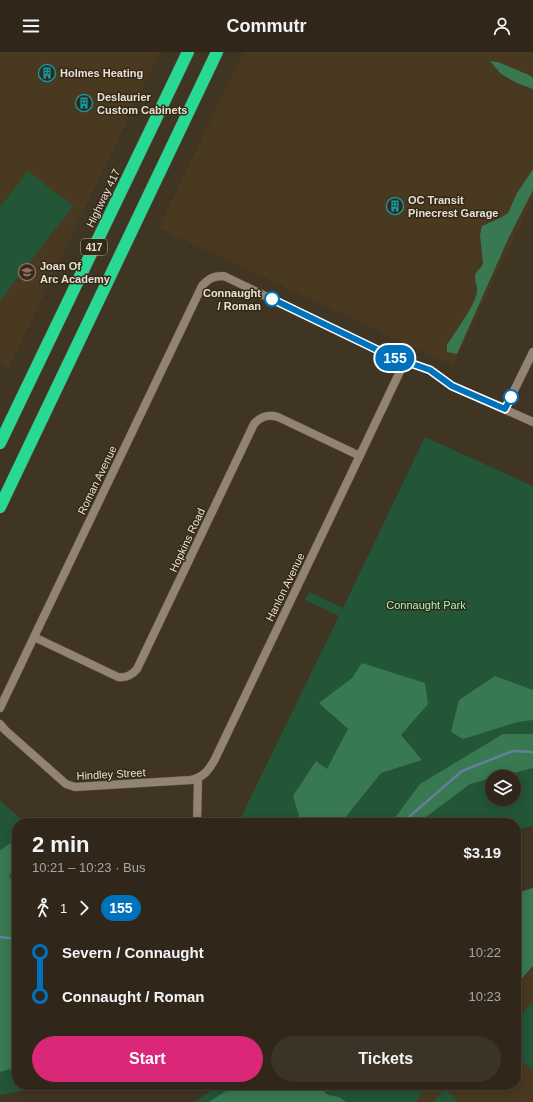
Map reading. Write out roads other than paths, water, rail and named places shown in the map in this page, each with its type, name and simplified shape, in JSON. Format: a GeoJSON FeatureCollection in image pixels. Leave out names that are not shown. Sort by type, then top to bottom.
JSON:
{"type":"FeatureCollection","features":[{"type":"Feature","properties":{"kind":"highway","name":"Highway 417"},"geometry":{"type":"LineString","coordinates":[[0,443],[188,52]]}},
{"type":"Feature","properties":{"kind":"highway","name":"417"},"geometry":{"type":"LineString","coordinates":[[0,507],[217,52]]}},
{"type":"Feature","properties":{"kind":"street","name":"Roman Avenue"},"geometry":{"type":"LineString","coordinates":[[0,708],[202,286],[207,279],[215,276],[224,276],[405,362]]}},
{"type":"Feature","properties":{"kind":"street"},"geometry":{"type":"LineString","coordinates":[[505,409],[533,352]]}},
{"type":"Feature","properties":{"kind":"street"},"geometry":{"type":"LineString","coordinates":[[405,362],[430,370],[452,386],[533,422]]}},
{"type":"Feature","properties":{"kind":"street","name":"Hanlon Avenue"},"geometry":{"type":"LineString","coordinates":[[198,778],[209,769],[215,759],[405,362]]}},
{"type":"Feature","properties":{"kind":"street","name":"Hopkins Road"},"geometry":{"type":"LineString","coordinates":[[34,637],[118,676],[124,677],[133,674],[137,669],[254,424],[264,416],[271,415],[278,417],[360,456]]}},
{"type":"Feature","properties":{"kind":"street","name":"Hindley Street"},"geometry":{"type":"LineString","coordinates":[[0,724],[70,786],[75,787],[161,782],[198,778]]}},
{"type":"Feature","properties":{"kind":"street"},"geometry":{"type":"LineString","coordinates":[[197,818],[198,778]]}},
{"type":"Feature","properties":{"kind":"waterway"},"geometry":{"type":"LineString","coordinates":[[408,818],[462,771],[513,751],[533,752]]}},
{"type":"Feature","properties":{"kind":"waterway"},"geometry":{"type":"LineString","coordinates":[[0,937],[12,938]]}},
{"type":"Feature","properties":{"kind":"place","name":"Holmes Heating"},"geometry":{"type":"Point","coordinates":[47,73]}},
{"type":"Feature","properties":{"kind":"place","name":"Deslaurier Custom Cabinets"},"geometry":{"type":"Point","coordinates":[84,103]}},
{"type":"Feature","properties":{"kind":"place","name":"OC Transit Pinecrest Garage"},"geometry":{"type":"Point","coordinates":[395,206]}},
{"type":"Feature","properties":{"kind":"place","name":"Joan Of Arc Academy"},"geometry":{"type":"Point","coordinates":[27,272]}},
{"type":"Feature","properties":{"kind":"place","name":"Connaught / Roman"},"geometry":{"type":"Point","coordinates":[272,299]}},
{"type":"Feature","properties":{"kind":"park label","name":"Connaught Park"},"geometry":{"type":"Point","coordinates":[426,605]}}]}
